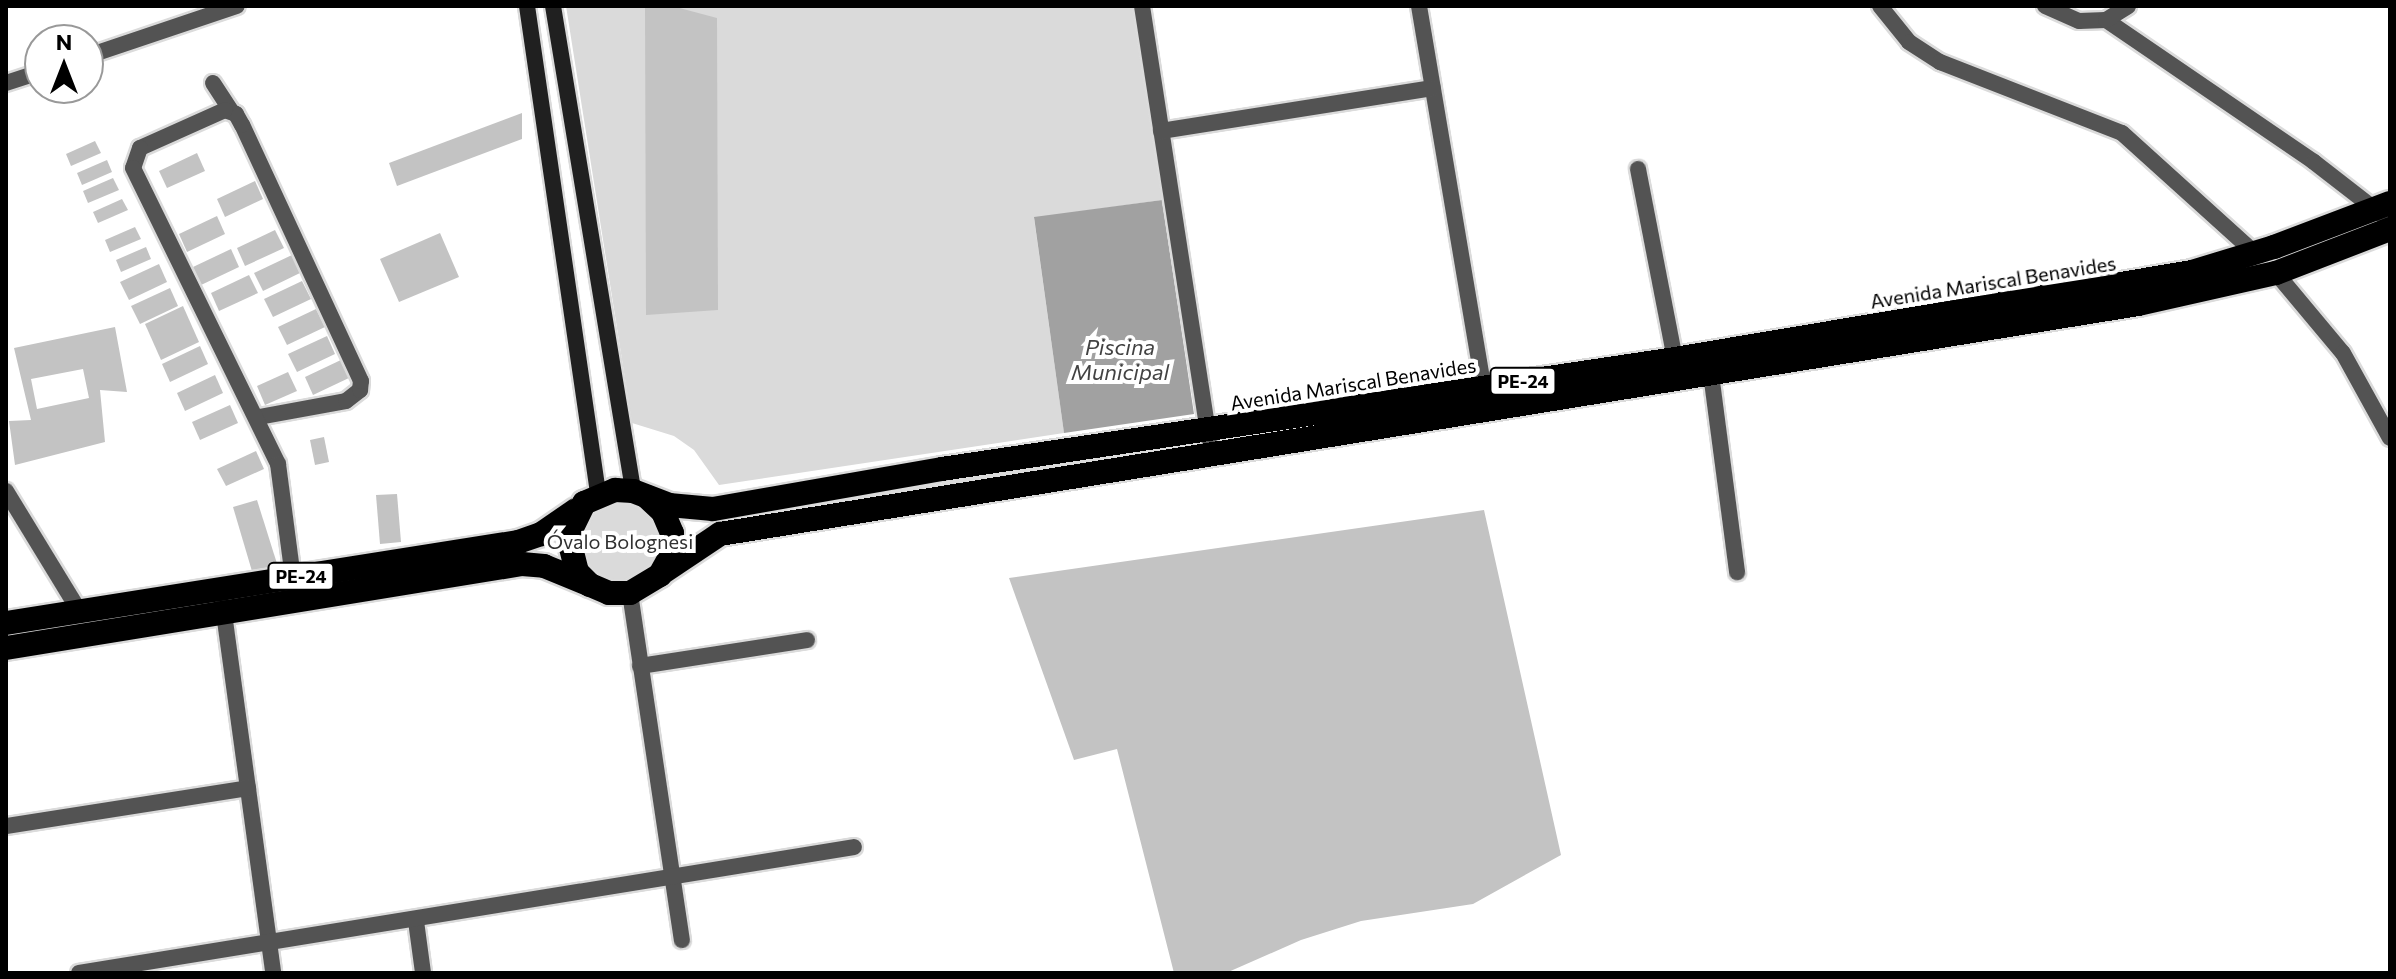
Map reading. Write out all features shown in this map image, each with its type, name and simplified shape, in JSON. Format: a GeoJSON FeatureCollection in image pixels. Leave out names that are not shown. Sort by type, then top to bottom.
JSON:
{"type":"FeatureCollection","features":[{"type":"Feature","properties":{"kind":"highway","name":"Avenida Mariscal Benavides"},"geometry":{"type":"LineString","coordinates":[[1485,399],[1675,359],[2137,283],[2256,254],[2387,215]]}},
{"type":"Feature","properties":{"kind":"highway","name":"Avenida Mariscal Benavides"},"geometry":{"type":"LineString","coordinates":[[660,575],[720,534],[1209,443],[1485,399],[1711,374],[2138,304],[2276,273],[2310,261],[2387,215]]}},
{"type":"Feature","properties":{"kind":"highway"},"geometry":{"type":"LineString","coordinates":[[2293,241],[2310,261]]}},
{"type":"Feature","properties":{"kind":"highway","name":"Avenida Mariscal Benavides"},"geometry":{"type":"LineString","coordinates":[[640,494],[669,505],[713,509],[942,469],[1209,443]]}},
{"type":"Feature","properties":{"kind":"highway"},"geometry":{"type":"LineString","coordinates":[[640,494],[663,512],[672,533],[671,555],[660,575],[630,593],[609,593],[590,585],[569,555],[573,518],[591,499],[640,494]]}},
{"type":"Feature","properties":{"kind":"highway","name":"PE-24"},"geometry":{"type":"LineString","coordinates":[[6,648],[222,601],[293,578],[518,542],[561,523],[591,499]]}},
{"type":"Feature","properties":{"kind":"highway","name":"PE-24"},"geometry":{"type":"LineString","coordinates":[[6,623],[80,612],[222,601],[522,564],[544,566],[590,585]]}},
{"type":"Feature","properties":{"kind":"street"},"geometry":{"type":"LineString","coordinates":[[104,51],[237,6]]}},
{"type":"Feature","properties":{"kind":"street"},"geometry":{"type":"LineString","coordinates":[[527,6],[595,451],[591,499]]}},
{"type":"Feature","properties":{"kind":"street"},"geometry":{"type":"LineString","coordinates":[[553,6],[640,494]]}},
{"type":"Feature","properties":{"kind":"street"},"geometry":{"type":"LineString","coordinates":[[1142,6],[1209,443]]}},
{"type":"Feature","properties":{"kind":"street"},"geometry":{"type":"LineString","coordinates":[[1419,6],[1485,399]]}},
{"type":"Feature","properties":{"kind":"street"},"geometry":{"type":"LineString","coordinates":[[1880,6],[1909,42],[1940,62],[2122,133],[2256,254]]}},
{"type":"Feature","properties":{"kind":"street"},"geometry":{"type":"LineString","coordinates":[[2045,6],[2079,21],[2106,20],[2128,6]]}},
{"type":"Feature","properties":{"kind":"street"},"geometry":{"type":"LineString","coordinates":[[2106,20],[2387,215]]}},
{"type":"Feature","properties":{"kind":"street"},"geometry":{"type":"LineString","coordinates":[[213,83],[231,111],[361,381],[360,390],[346,401],[259,417]]}},
{"type":"Feature","properties":{"kind":"street"},"geometry":{"type":"LineString","coordinates":[[1161,131],[1433,88]]}},
{"type":"Feature","properties":{"kind":"street"},"geometry":{"type":"LineString","coordinates":[[231,111],[140,148],[133,168],[259,417],[278,464],[293,578]]}},
{"type":"Feature","properties":{"kind":"street"},"geometry":{"type":"LineString","coordinates":[[1638,169],[1675,359]]}},
{"type":"Feature","properties":{"kind":"street"},"geometry":{"type":"LineString","coordinates":[[2276,273],[2343,353],[2390,438]]}},
{"type":"Feature","properties":{"kind":"street"},"geometry":{"type":"LineString","coordinates":[[1711,374],[1737,572]]}},
{"type":"Feature","properties":{"kind":"street"},"geometry":{"type":"LineString","coordinates":[[6,491],[80,612]]}},
{"type":"Feature","properties":{"kind":"street"},"geometry":{"type":"LineString","coordinates":[[630,593],[682,940]]}},
{"type":"Feature","properties":{"kind":"street"},"geometry":{"type":"LineString","coordinates":[[222,601],[273,973]]}},
{"type":"Feature","properties":{"kind":"street"},"geometry":{"type":"LineString","coordinates":[[640,666],[807,640]]}},
{"type":"Feature","properties":{"kind":"street"},"geometry":{"type":"LineString","coordinates":[[6,826],[248,788]]}},
{"type":"Feature","properties":{"kind":"street"},"geometry":{"type":"LineString","coordinates":[[79,973],[416,921],[854,847]]}},
{"type":"Feature","properties":{"kind":"street"},"geometry":{"type":"LineString","coordinates":[[416,921],[423,973]]}},
{"type":"Feature","properties":{"kind":"green space"},"geometry":{"type":"Polygon","coordinates":[[[566,6],[1132,6],[1162,200],[1034,218],[1064,433],[719,485],[694,450],[674,436],[632,423],[566,6]]]}},
{"type":"Feature","properties":{"kind":"green space","name":"Óvalo Bolognesi"},"geometry":{"type":"Polygon","coordinates":[[[620,501],[635,504],[648,513],[657,526],[660,541],[657,556],[648,569],[635,578],[620,581],[605,578],[592,569],[583,556],[580,541],[583,526],[592,513],[605,504],[620,501]]]}},
{"type":"Feature","properties":{"kind":"water","name":"Piscina Municipal"},"geometry":{"type":"Polygon","coordinates":[[[1162,200],[1194,414],[1064,433],[1034,217],[1162,200]]]}},
{"type":"Feature","properties":{"kind":"building"},"geometry":{"type":"Polygon","coordinates":[[[645,6],[672,6],[717,18],[718,310],[646,315],[645,6]]]}},
{"type":"Feature","properties":{"kind":"building"},"geometry":{"type":"Polygon","coordinates":[[[522,113],[522,139],[397,186],[389,163],[522,113]]]}},
{"type":"Feature","properties":{"kind":"building"},"geometry":{"type":"Polygon","coordinates":[[[95,141],[101,153],[71,166],[66,154],[95,141]]]}},
{"type":"Feature","properties":{"kind":"building"},"geometry":{"type":"Polygon","coordinates":[[[197,153],[205,171],[167,188],[159,171],[197,153]]]}},
{"type":"Feature","properties":{"kind":"building"},"geometry":{"type":"Polygon","coordinates":[[[107,160],[112,172],[82,185],[77,173],[107,160]]]}},
{"type":"Feature","properties":{"kind":"building"},"geometry":{"type":"Polygon","coordinates":[[[113,178],[119,190],[88,203],[83,191],[113,178]]]}},
{"type":"Feature","properties":{"kind":"building"},"geometry":{"type":"Polygon","coordinates":[[[255,181],[263,199],[225,217],[217,199],[255,181]]]}},
{"type":"Feature","properties":{"kind":"building"},"geometry":{"type":"Polygon","coordinates":[[[122,199],[128,210],[98,223],[93,212],[122,199]]]}},
{"type":"Feature","properties":{"kind":"building"},"geometry":{"type":"Polygon","coordinates":[[[217,216],[225,234],[187,252],[179,234],[217,216]]]}},
{"type":"Feature","properties":{"kind":"building"},"geometry":{"type":"Polygon","coordinates":[[[135,227],[141,239],[110,252],[105,240],[135,227]]]}},
{"type":"Feature","properties":{"kind":"building"},"geometry":{"type":"Polygon","coordinates":[[[275,230],[284,248],[245,266],[237,248],[275,230]]]}},
{"type":"Feature","properties":{"kind":"building"},"geometry":{"type":"Polygon","coordinates":[[[440,233],[459,277],[399,302],[380,259],[440,233]]]}},
{"type":"Feature","properties":{"kind":"building"},"geometry":{"type":"Polygon","coordinates":[[[146,247],[151,259],[121,272],[116,260],[146,247]]]}},
{"type":"Feature","properties":{"kind":"building"},"geometry":{"type":"Polygon","coordinates":[[[231,249],[239,267],[201,285],[193,267],[231,249]]]}},
{"type":"Feature","properties":{"kind":"building"},"geometry":{"type":"Polygon","coordinates":[[[292,255],[300,273],[263,291],[254,273],[292,255]]]}},
{"type":"Feature","properties":{"kind":"building"},"geometry":{"type":"Polygon","coordinates":[[[159,264],[167,282],[129,300],[120,282],[159,264]]]}},
{"type":"Feature","properties":{"kind":"building"},"geometry":{"type":"Polygon","coordinates":[[[249,275],[258,293],[219,311],[211,293],[249,275]]]}},
{"type":"Feature","properties":{"kind":"building"},"geometry":{"type":"Polygon","coordinates":[[[302,281],[311,299],[273,317],[264,299],[302,281]]]}},
{"type":"Feature","properties":{"kind":"building"},"geometry":{"type":"Polygon","coordinates":[[[170,288],[178,306],[140,324],[131,306],[170,288]]]}},
{"type":"Feature","properties":{"kind":"building"},"geometry":{"type":"Polygon","coordinates":[[[183,306],[199,342],[161,360],[145,324],[183,306]]]}},
{"type":"Feature","properties":{"kind":"building"},"geometry":{"type":"Polygon","coordinates":[[[316,309],[325,327],[287,345],[278,327],[316,309]]]}},
{"type":"Feature","properties":{"kind":"building"},"geometry":{"type":"Polygon","coordinates":[[[115,327],[127,392],[100,390],[105,442],[15,465],[9,421],[31,420],[14,348],[115,327]],[[83,369],[31,379],[37,409],[89,398],[83,369]]]}},
{"type":"Feature","properties":{"kind":"building"},"geometry":{"type":"Polygon","coordinates":[[[327,336],[335,354],[297,372],[288,354],[327,336]]]}},
{"type":"Feature","properties":{"kind":"building"},"geometry":{"type":"Polygon","coordinates":[[[200,346],[208,364],[170,382],[162,364],[200,346]]]}},
{"type":"Feature","properties":{"kind":"building"},"geometry":{"type":"Polygon","coordinates":[[[343,359],[351,377],[313,395],[305,377],[343,359]]]}},
{"type":"Feature","properties":{"kind":"building"},"geometry":{"type":"Polygon","coordinates":[[[288,372],[297,391],[265,405],[257,386],[288,372]]]}},
{"type":"Feature","properties":{"kind":"building"},"geometry":{"type":"Polygon","coordinates":[[[215,375],[223,393],[185,411],[177,393],[215,375]]]}},
{"type":"Feature","properties":{"kind":"building"},"geometry":{"type":"Polygon","coordinates":[[[230,405],[238,423],[200,440],[192,422],[230,405]]]}},
{"type":"Feature","properties":{"kind":"building"},"geometry":{"type":"Polygon","coordinates":[[[324,437],[329,462],[315,465],[310,440],[324,437]]]}},
{"type":"Feature","properties":{"kind":"building"},"geometry":{"type":"Polygon","coordinates":[[[256,451],[264,469],[226,486],[217,469],[256,451]]]}},
{"type":"Feature","properties":{"kind":"building"},"geometry":{"type":"Polygon","coordinates":[[[397,494],[401,542],[380,544],[376,495],[397,494]]]}},
{"type":"Feature","properties":{"kind":"building"},"geometry":{"type":"Polygon","coordinates":[[[257,500],[279,570],[254,578],[233,507],[257,500]]]}},
{"type":"Feature","properties":{"kind":"building"},"geometry":{"type":"Polygon","coordinates":[[[1484,510],[1561,855],[1473,904],[1361,921],[1301,940],[1226,973],[1174,973],[1117,749],[1074,760],[1009,578],[1484,510]]]}}]}
